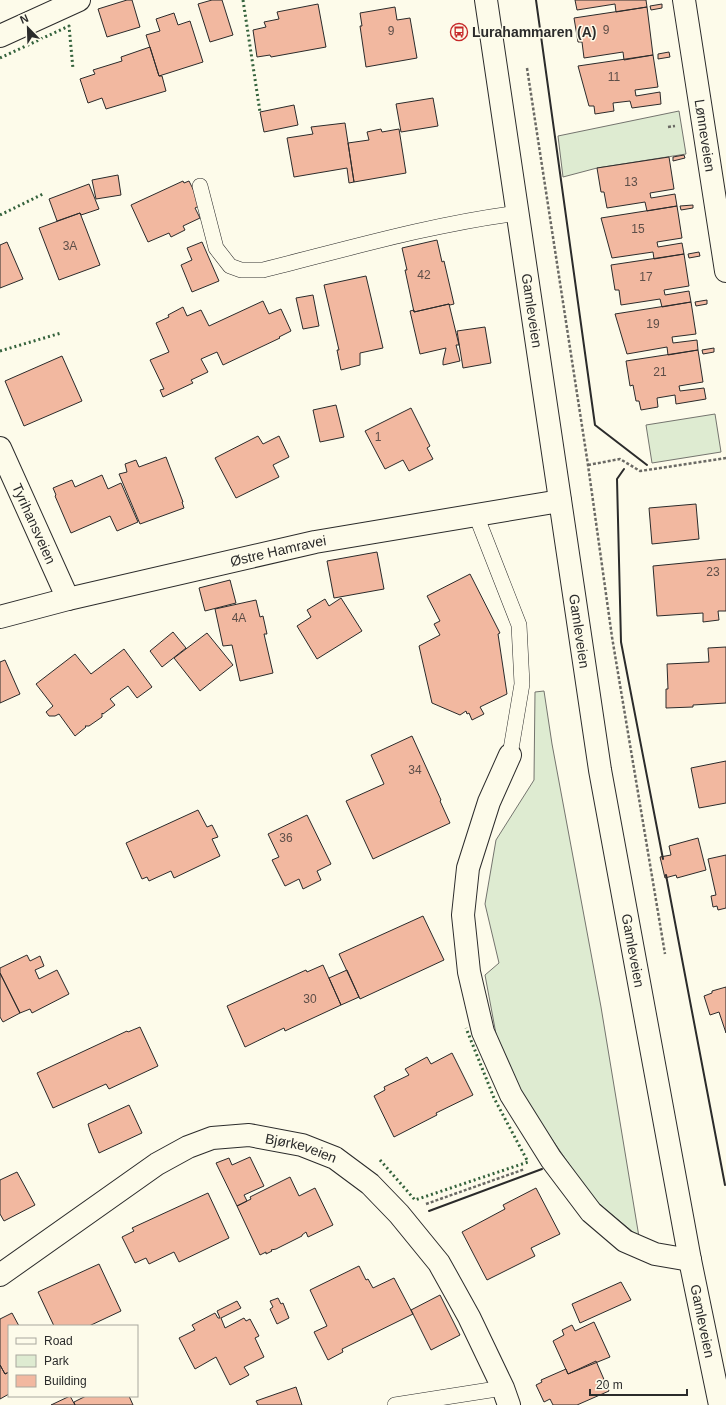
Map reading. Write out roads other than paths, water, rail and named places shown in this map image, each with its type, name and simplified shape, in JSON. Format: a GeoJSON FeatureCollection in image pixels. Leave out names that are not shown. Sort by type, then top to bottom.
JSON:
{"type":"FeatureCollection","features":[{"type":"Feature","properties":{"kind":"street"},"geometry":{"type":"LineString","coordinates":[[0,36],[80,0]]}},
{"type":"Feature","properties":{"kind":"street","name":"Gamleveien"},"geometry":{"type":"LineString","coordinates":[[486,0],[600,770],[690,1260],[720,1405]]}},
{"type":"Feature","properties":{"kind":"street","name":"Lønneveien"},"geometry":{"type":"LineString","coordinates":[[684,0],[726,271]]}},
{"type":"Feature","properties":{"kind":"street","name":"Tyrihansveien"},"geometry":{"type":"LineString","coordinates":[[0,448],[68,599]]}},
{"type":"Feature","properties":{"kind":"street","name":"Østre Hamravei"},"geometry":{"type":"LineString","coordinates":[[0,617],[68,599],[315,542],[560,501]]}},
{"type":"Feature","properties":{"kind":"street"},"geometry":{"type":"LineString","coordinates":[[510,754],[488,802],[468,868],[464,914],[469,972],[483,1032],[511,1095],[551,1159],[591,1212],[625,1241],[655,1254],[690,1260]]}},
{"type":"Feature","properties":{"kind":"street","name":"Bjørkeveien"},"geometry":{"type":"LineString","coordinates":[[0,1275],[157,1164],[188,1147],[212,1138],[249,1135],[302,1145],[335,1158],[370,1184],[399,1214],[439,1263],[469,1317],[506,1396]]}},
{"type":"Feature","properties":{"kind":"lane"},"geometry":{"type":"LineString","coordinates":[[200,186],[216,248],[230,266],[240,270],[263,270],[401,236],[485,218],[518,213]]}},
{"type":"Feature","properties":{"kind":"lane"},"geometry":{"type":"LineString","coordinates":[[476,515],[518,625],[522,684],[510,754]]}},
{"type":"Feature","properties":{"kind":"lane"},"geometry":{"type":"LineString","coordinates":[[395,1405],[506,1396]]}},
{"type":"Feature","properties":{"kind":"place","name":"Lurahammaren (A)"},"geometry":{"type":"Point","coordinates":[459,32]}}]}
